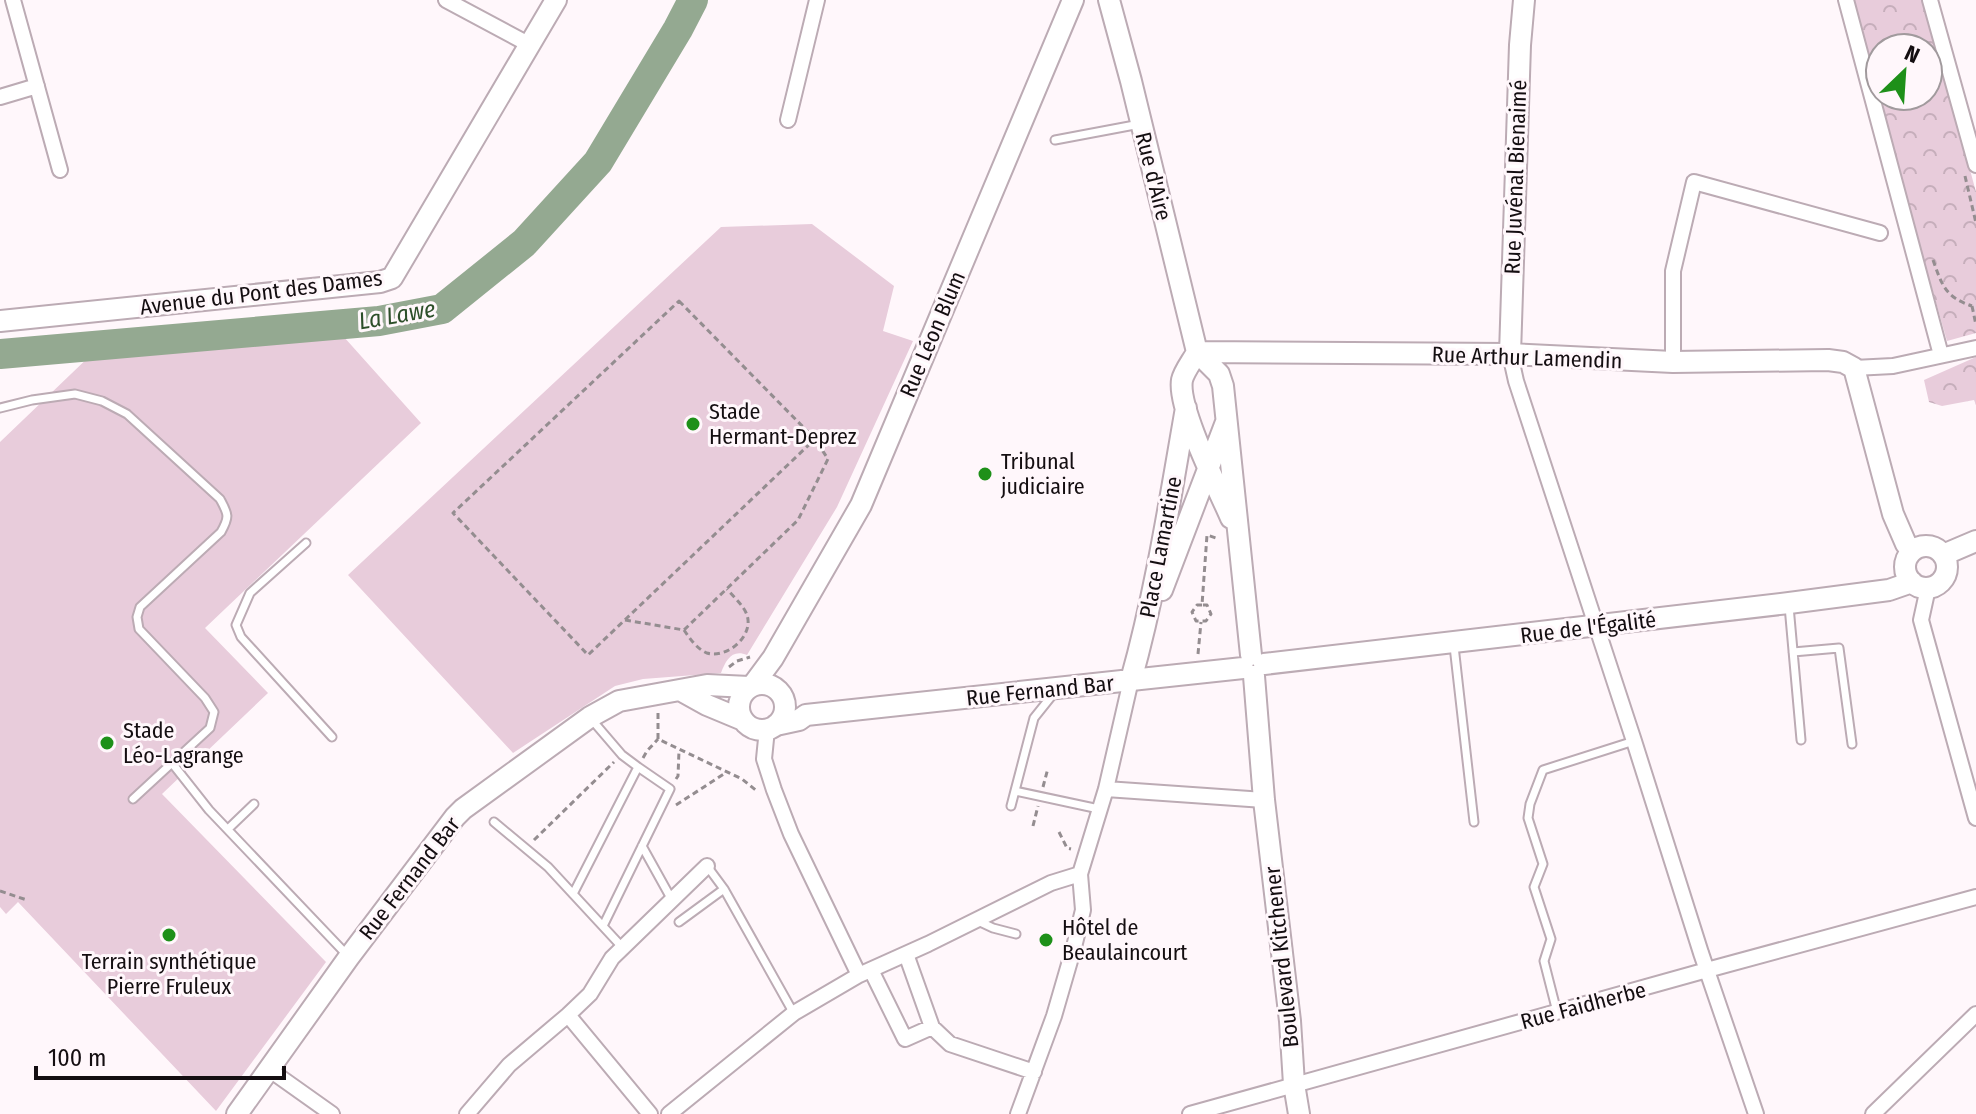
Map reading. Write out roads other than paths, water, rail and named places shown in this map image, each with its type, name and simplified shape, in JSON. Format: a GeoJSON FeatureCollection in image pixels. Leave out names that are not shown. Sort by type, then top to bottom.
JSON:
{"type":"FeatureCollection","features":[{"type":"Feature","properties":{"kind":"street"},"geometry":{"type":"LineString","coordinates":[[13,0],[60,170]]}},
{"type":"Feature","properties":{"kind":"street"},"geometry":{"type":"LineString","coordinates":[[446,0],[530,45]]}},
{"type":"Feature","properties":{"kind":"street","name":"Avenue du Pont des Dames"},"geometry":{"type":"LineString","coordinates":[[0,321],[380,282],[392,278],[556,0]]}},
{"type":"Feature","properties":{"kind":"street"},"geometry":{"type":"LineString","coordinates":[[788,120],[817,0]]}},
{"type":"Feature","properties":{"kind":"street","name":"Rue Léon Blum"},"geometry":{"type":"LineString","coordinates":[[764,689],[773,658],[861,505],[1073,0]]}},
{"type":"Feature","properties":{"kind":"street","name":"Rue d'Aire"},"geometry":{"type":"LineString","coordinates":[[1109,0],[1197,352]]}},
{"type":"Feature","properties":{"kind":"street","name":"Rue Juvénal Bienaimé"},"geometry":{"type":"LineString","coordinates":[[1510,354],[1524,0]]}},
{"type":"Feature","properties":{"kind":"street"},"geometry":{"type":"LineString","coordinates":[[1846,0],[1948,354]]}},
{"type":"Feature","properties":{"kind":"street"},"geometry":{"type":"LineString","coordinates":[[1930,0],[1976,165]]}},
{"type":"Feature","properties":{"kind":"street"},"geometry":{"type":"LineString","coordinates":[[0,97],[37,86]]}},
{"type":"Feature","properties":{"kind":"street"},"geometry":{"type":"LineString","coordinates":[[1673,362],[1673,271],[1694,182],[1880,233]]}},
{"type":"Feature","properties":{"kind":"street"},"geometry":{"type":"LineString","coordinates":[[1912,551],[1893,514],[1854,368],[1893,366],[1976,348]]}},
{"type":"Feature","properties":{"kind":"street","name":"Rue Arthur Lamendin"},"geometry":{"type":"LineString","coordinates":[[1197,352],[1510,354],[1673,362],[1828,360],[1843,362],[1854,368]]}},
{"type":"Feature","properties":{"kind":"street","name":"Place Lamartine"},"geometry":{"type":"LineString","coordinates":[[1238,536],[1186,408],[1182,379],[1197,352],[1219,374],[1228,418],[1264,800]]}},
{"type":"Feature","properties":{"kind":"street"},"geometry":{"type":"LineString","coordinates":[[1510,354],[1516,381],[1756,1114]]}},
{"type":"Feature","properties":{"kind":"street","name":"Place Lamartine"},"geometry":{"type":"LineString","coordinates":[[1142,643],[1186,408]]}},
{"type":"Feature","properties":{"kind":"street","name":"Place Lamartine"},"geometry":{"type":"LineString","coordinates":[[1142,643],[1228,418]]}},
{"type":"Feature","properties":{"kind":"street"},"geometry":{"type":"LineString","coordinates":[[1943,555],[1976,541]]}},
{"type":"Feature","properties":{"kind":"street"},"geometry":{"type":"LineString","coordinates":[[1932,546],[1943,555],[1947,567],[1940,583],[1920,585],[1907,577],[1905,563],[1912,551],[1932,546]]}},
{"type":"Feature","properties":{"kind":"street"},"geometry":{"type":"LineString","coordinates":[[1920,585],[1921,620],[1976,818]]}},
{"type":"Feature","properties":{"kind":"street","name":"Rue de l'Égalité"},"geometry":{"type":"LineString","coordinates":[[1253,666],[1920,585]]}},
{"type":"Feature","properties":{"kind":"street"},"geometry":{"type":"LineString","coordinates":[[1018,1114],[1054,1016],[1077,935],[1083,910],[1080,874],[1106,789],[1142,643]]}},
{"type":"Feature","properties":{"kind":"street"},"geometry":{"type":"LineString","coordinates":[[1131,680],[1253,666]]}},
{"type":"Feature","properties":{"kind":"street","name":"Rue Fernand Bar"},"geometry":{"type":"LineString","coordinates":[[771,727],[799,720],[806,715],[1131,680]]}},
{"type":"Feature","properties":{"kind":"street","name":"Rue Fernand Bar"},"geometry":{"type":"LineString","coordinates":[[237,1114],[349,957],[455,817],[472,801],[590,717],[619,701],[707,685],[764,689]]}},
{"type":"Feature","properties":{"kind":"street"},"geometry":{"type":"LineString","coordinates":[[743,720],[739,706],[744,692],[764,689],[792,702],[806,715]]}},
{"type":"Feature","properties":{"kind":"street"},"geometry":{"type":"LineString","coordinates":[[680,690],[754,728],[771,727],[781,720],[784,712],[764,689]]}},
{"type":"Feature","properties":{"kind":"street"},"geometry":{"type":"LineString","coordinates":[[771,727],[764,759],[779,803],[791,834],[865,972],[905,1039],[932,1027]]}},
{"type":"Feature","properties":{"kind":"street"},"geometry":{"type":"LineString","coordinates":[[1106,789],[1264,800]]}},
{"type":"Feature","properties":{"kind":"street","name":"Boulevard Kitchener"},"geometry":{"type":"LineString","coordinates":[[1264,800],[1299,1114]]}},
{"type":"Feature","properties":{"kind":"street"},"geometry":{"type":"LineString","coordinates":[[467,1114],[509,1065],[590,994],[612,958],[707,866]]}},
{"type":"Feature","properties":{"kind":"street"},"geometry":{"type":"LineString","coordinates":[[669,1114],[794,1013],[865,972],[1051,883],[1080,874]]}},
{"type":"Feature","properties":{"kind":"street","name":"Rue Faidherbe"},"geometry":{"type":"LineString","coordinates":[[1190,1114],[1976,897]]}},
{"type":"Feature","properties":{"kind":"street"},"geometry":{"type":"LineString","coordinates":[[906,954],[932,1027],[950,1044],[1034,1072]]}},
{"type":"Feature","properties":{"kind":"street"},"geometry":{"type":"LineString","coordinates":[[1873,1114],[1976,1014]]}},
{"type":"Feature","properties":{"kind":"street"},"geometry":{"type":"LineString","coordinates":[[568,1015],[650,1114]]}},
{"type":"Feature","properties":{"kind":"street"},"geometry":{"type":"LineString","coordinates":[[270,1070],[332,1114]]}},
{"type":"Feature","properties":{"kind":"lane"},"geometry":{"type":"LineString","coordinates":[[1055,140],[1141,124]]}},
{"type":"Feature","properties":{"kind":"lane"},"geometry":{"type":"LineString","coordinates":[[0,408],[75,394],[102,401],[127,414],[220,499],[228,513],[221,532],[140,607],[137,617],[139,629],[205,698],[214,712],[210,728],[133,799]]}},
{"type":"Feature","properties":{"kind":"lane"},"geometry":{"type":"LineString","coordinates":[[306,543],[250,593],[236,625],[241,637],[332,737]]}},
{"type":"Feature","properties":{"kind":"lane"},"geometry":{"type":"LineString","coordinates":[[1789,603],[1801,740]]}},
{"type":"Feature","properties":{"kind":"lane"},"geometry":{"type":"LineString","coordinates":[[1453,642],[1474,822]]}},
{"type":"Feature","properties":{"kind":"lane"},"geometry":{"type":"LineString","coordinates":[[1793,652],[1839,648],[1852,744]]}},
{"type":"Feature","properties":{"kind":"lane"},"geometry":{"type":"LineString","coordinates":[[1011,806],[1034,718],[1057,687]]}},
{"type":"Feature","properties":{"kind":"lane"},"geometry":{"type":"LineString","coordinates":[[590,717],[622,755],[670,789],[603,926]]}},
{"type":"Feature","properties":{"kind":"lane"},"geometry":{"type":"LineString","coordinates":[[1557,1012],[1544,961],[1551,939],[1534,887],[1543,864],[1528,818],[1530,804],[1543,770],[1634,741]]}},
{"type":"Feature","properties":{"kind":"lane"},"geometry":{"type":"LineString","coordinates":[[172,763],[209,810],[349,957]]}},
{"type":"Feature","properties":{"kind":"lane"},"geometry":{"type":"LineString","coordinates":[[573,894],[638,767]]}},
{"type":"Feature","properties":{"kind":"lane"},"geometry":{"type":"LineString","coordinates":[[1015,791],[1099,809]]}},
{"type":"Feature","properties":{"kind":"lane"},"geometry":{"type":"LineString","coordinates":[[228,829],[254,804]]}},
{"type":"Feature","properties":{"kind":"lane"},"geometry":{"type":"LineString","coordinates":[[494,822],[548,867],[623,948]]}},
{"type":"Feature","properties":{"kind":"lane"},"geometry":{"type":"LineString","coordinates":[[642,846],[672,900]]}},
{"type":"Feature","properties":{"kind":"lane"},"geometry":{"type":"LineString","coordinates":[[707,866],[724,889],[794,1013]]}},
{"type":"Feature","properties":{"kind":"lane"},"geometry":{"type":"LineString","coordinates":[[679,922],[724,889]]}},
{"type":"Feature","properties":{"kind":"lane"},"geometry":{"type":"LineString","coordinates":[[976,920],[1016,934]]}},
{"type":"Feature","properties":{"kind":"waterway","name":"La Lawe"},"geometry":{"type":"LineString","coordinates":[[0,354],[379,321],[442,309],[524,243],[598,162],[693,0]]}},
{"type":"Feature","properties":{"kind":"place","name":"Stade Hermant-Deprez"},"geometry":{"type":"Point","coordinates":[693,424]}},
{"type":"Feature","properties":{"kind":"place","name":"Tribunal judiciaire"},"geometry":{"type":"Point","coordinates":[985,474]}},
{"type":"Feature","properties":{"kind":"place","name":"Stade Léo-Lagrange"},"geometry":{"type":"Point","coordinates":[107,743]}},
{"type":"Feature","properties":{"kind":"place","name":"Terrain synthétique Pierre Fruleux"},"geometry":{"type":"Point","coordinates":[169,935]}},
{"type":"Feature","properties":{"kind":"place","name":"Hôtel de Beaulaincourt"},"geometry":{"type":"Point","coordinates":[1046,940]}}]}
